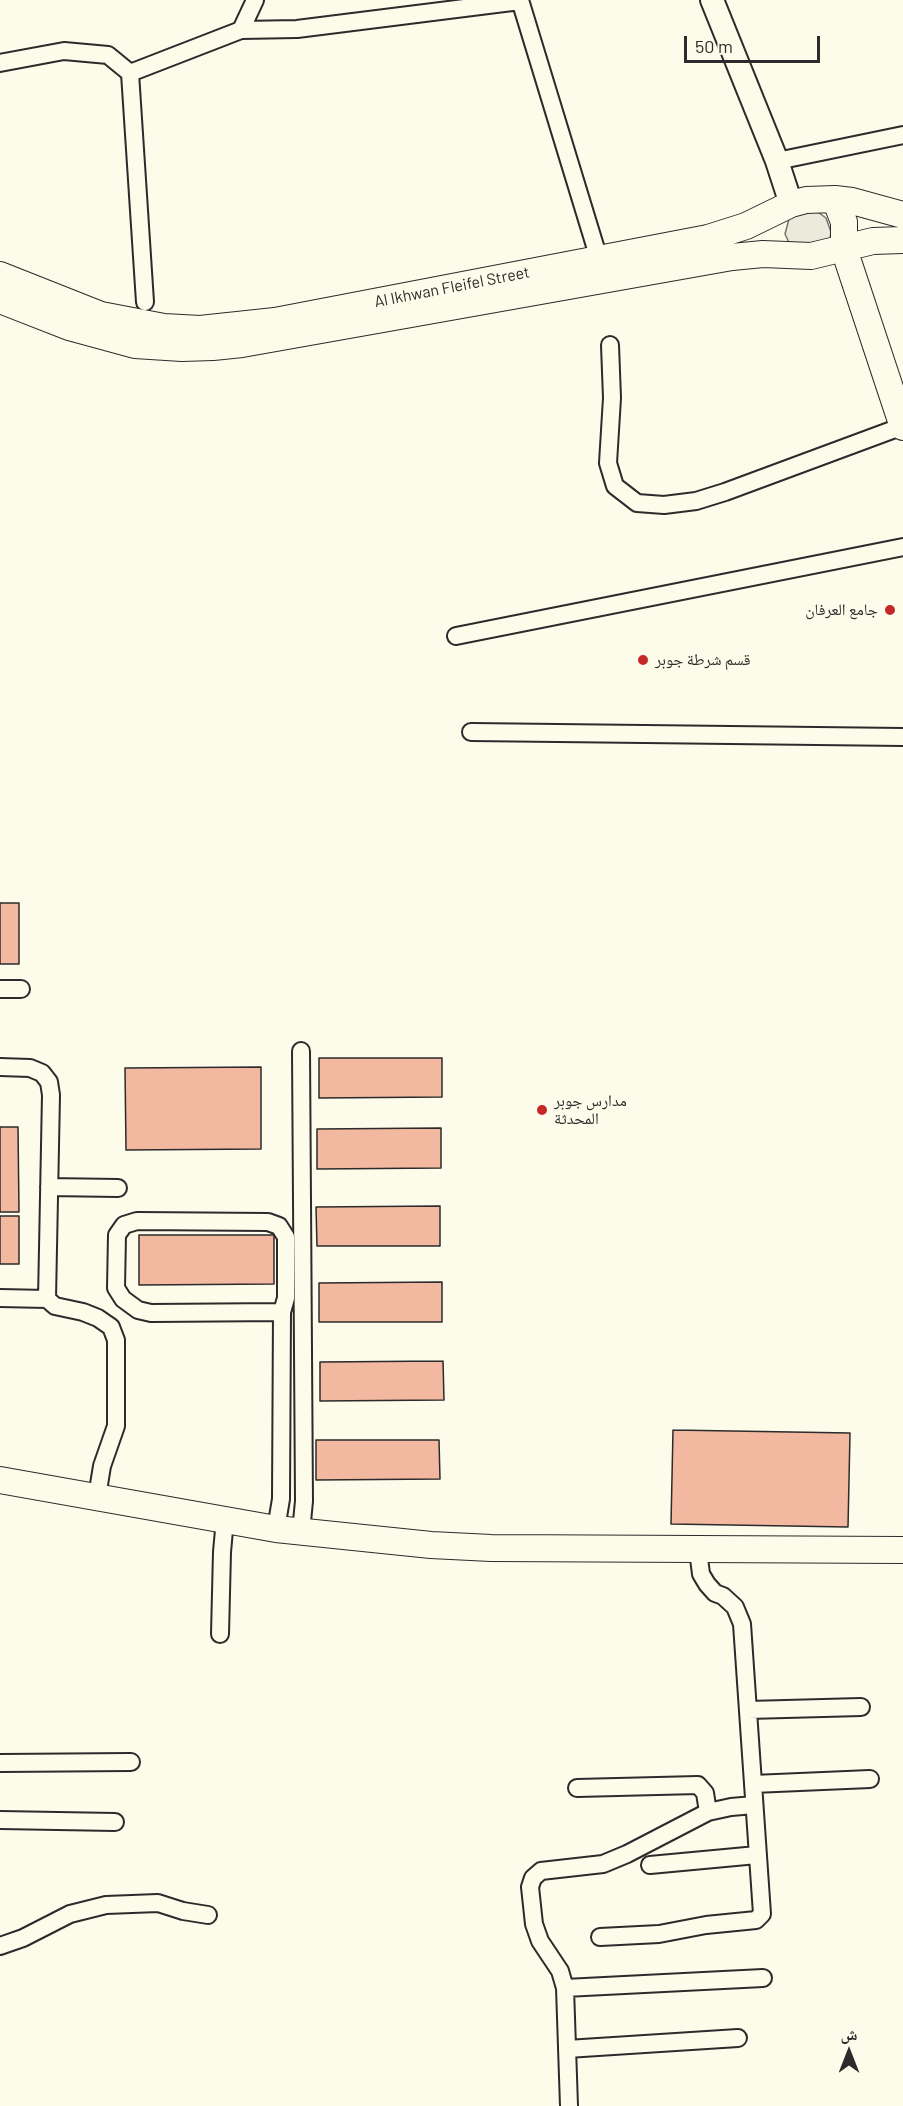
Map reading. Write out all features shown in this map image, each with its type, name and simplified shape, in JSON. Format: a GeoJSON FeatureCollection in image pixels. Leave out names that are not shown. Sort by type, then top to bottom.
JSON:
{"type":"FeatureCollection","features":[{"type":"Feature","properties":{"kind":"main road"},"geometry":{"type":"LineString","coordinates":[[835,199],[844,222],[844,249],[903,427]]}},
{"type":"Feature","properties":{"kind":"main road","name":"Al Ikhwan Fleifel Street"},"geometry":{"type":"LineString","coordinates":[[0,275],[135,345],[157,348],[213,348],[472,293],[599,259],[708,238],[746,226],[784,206],[806,200],[852,201],[903,215]]}},
{"type":"Feature","properties":{"kind":"main road"},"geometry":{"type":"LineString","coordinates":[[778,255],[772,232],[784,206]]}},
{"type":"Feature","properties":{"kind":"main road","name":"Al Ikhwan Fleifel Street"},"geometry":{"type":"LineString","coordinates":[[472,293],[732,257],[811,256],[873,241],[903,240]]}},
{"type":"Feature","properties":{"kind":"main road","name":"Al Ikhwan Fleifel Street"},"geometry":{"type":"LineString","coordinates":[[0,300],[69,327],[98,325]]}},
{"type":"Feature","properties":{"kind":"main road"},"geometry":{"type":"LineString","coordinates":[[0,1480],[289,1530],[481,1548],[903,1550]]}},
{"type":"Feature","properties":{"kind":"street"},"geometry":{"type":"LineString","coordinates":[[241,30],[255,0]]}},
{"type":"Feature","properties":{"kind":"street"},"geometry":{"type":"LineString","coordinates":[[712,0],[777,161],[784,206]]}},
{"type":"Feature","properties":{"kind":"street"},"geometry":{"type":"LineString","coordinates":[[130,73],[241,30],[297,29],[520,1],[599,259]]}},
{"type":"Feature","properties":{"kind":"street"},"geometry":{"type":"LineString","coordinates":[[0,63],[64,51],[108,55],[130,73],[145,302]]}},
{"type":"Feature","properties":{"kind":"street"},"geometry":{"type":"LineString","coordinates":[[777,161],[903,135]]}},
{"type":"Feature","properties":{"kind":"street"},"geometry":{"type":"LineString","coordinates":[[610,345],[612,398],[608,463],[615,486],[637,503],[664,505],[706,498],[903,427]]}},
{"type":"Feature","properties":{"kind":"street"},"geometry":{"type":"LineString","coordinates":[[456,636],[903,547]]}},
{"type":"Feature","properties":{"kind":"street"},"geometry":{"type":"LineString","coordinates":[[471,732],[903,737]]}},
{"type":"Feature","properties":{"kind":"street"},"geometry":{"type":"LineString","coordinates":[[0,989],[21,989]]}},
{"type":"Feature","properties":{"kind":"street"},"geometry":{"type":"LineString","coordinates":[[289,1530],[303,1478],[301,1051]]}},
{"type":"Feature","properties":{"kind":"street"},"geometry":{"type":"LineString","coordinates":[[0,1067],[30,1068],[42,1073],[49,1082],[51,1095],[47,1299]]}},
{"type":"Feature","properties":{"kind":"street"},"geometry":{"type":"LineString","coordinates":[[49,1187],[118,1188]]}},
{"type":"Feature","properties":{"kind":"street"},"geometry":{"type":"LineString","coordinates":[[282,1312],[152,1312],[138,1310],[123,1299],[116,1288],[117,1235],[124,1225],[137,1221],[268,1222],[279,1226],[286,1237],[286,1298],[282,1312],[281,1499],[289,1530]]}},
{"type":"Feature","properties":{"kind":"street"},"geometry":{"type":"LineString","coordinates":[[0,1298],[47,1299],[55,1306],[83,1312],[111,1327],[116,1340],[116,1426],[102,1466],[97,1497]]}},
{"type":"Feature","properties":{"kind":"street"},"geometry":{"type":"LineString","coordinates":[[220,1634],[225,1519]]}},
{"type":"Feature","properties":{"kind":"street"},"geometry":{"type":"LineString","coordinates":[[600,1937],[659,1934],[706,1925],[756,1920],[760,1917],[762,1909],[740,1615],[729,1601],[715,1593],[707,1584],[698,1562],[698,1550]]}},
{"type":"Feature","properties":{"kind":"street"},"geometry":{"type":"LineString","coordinates":[[748,1710],[861,1707]]}},
{"type":"Feature","properties":{"kind":"street"},"geometry":{"type":"LineString","coordinates":[[0,1763],[131,1762]]}},
{"type":"Feature","properties":{"kind":"street"},"geometry":{"type":"LineString","coordinates":[[753,1784],[870,1779]]}},
{"type":"Feature","properties":{"kind":"street"},"geometry":{"type":"LineString","coordinates":[[577,1788],[694,1785],[704,1790],[708,1812]]}},
{"type":"Feature","properties":{"kind":"street"},"geometry":{"type":"LineString","coordinates":[[569,2106],[565,1988],[560,1971],[545,1949],[534,1924],[530,1887],[532,1878],[541,1871],[590,1866],[616,1860],[708,1812],[754,1805]]}},
{"type":"Feature","properties":{"kind":"street"},"geometry":{"type":"LineString","coordinates":[[0,1820],[115,1822]]}},
{"type":"Feature","properties":{"kind":"street"},"geometry":{"type":"LineString","coordinates":[[650,1865],[758,1855]]}},
{"type":"Feature","properties":{"kind":"street"},"geometry":{"type":"LineString","coordinates":[[0,1946],[23,1938],[70,1914],[106,1905],[158,1903],[183,1911],[208,1915]]}},
{"type":"Feature","properties":{"kind":"street"},"geometry":{"type":"LineString","coordinates":[[565,1988],[763,1978]]}},
{"type":"Feature","properties":{"kind":"street"},"geometry":{"type":"LineString","coordinates":[[567,2049],[738,2038]]}},
{"type":"Feature","properties":{"kind":"shaded area"},"geometry":{"type":"Polygon","coordinates":[[[815,210],[826,218],[831,232],[830,239],[791,247],[785,234],[789,219],[794,214],[815,210]]]}},
{"type":"Feature","properties":{"kind":"building"},"geometry":{"type":"Polygon","coordinates":[[[0,903],[19,903],[19,964],[0,964],[0,903]]]}},
{"type":"Feature","properties":{"kind":"building"},"geometry":{"type":"Polygon","coordinates":[[[319,1058],[442,1058],[442,1097],[319,1098],[319,1058]]]}},
{"type":"Feature","properties":{"kind":"building"},"geometry":{"type":"Polygon","coordinates":[[[261,1067],[261,1149],[126,1150],[125,1068],[261,1067]]]}},
{"type":"Feature","properties":{"kind":"building"},"geometry":{"type":"Polygon","coordinates":[[[0,1127],[18,1127],[19,1212],[0,1212],[0,1127]]]}},
{"type":"Feature","properties":{"kind":"building"},"geometry":{"type":"Polygon","coordinates":[[[441,1128],[441,1168],[317,1169],[317,1129],[441,1128]]]}},
{"type":"Feature","properties":{"kind":"building"},"geometry":{"type":"Polygon","coordinates":[[[440,1206],[440,1246],[317,1246],[316,1207],[440,1206]]]}},
{"type":"Feature","properties":{"kind":"building"},"geometry":{"type":"Polygon","coordinates":[[[0,1216],[19,1216],[19,1264],[0,1264],[0,1216]]]}},
{"type":"Feature","properties":{"kind":"building"},"geometry":{"type":"Polygon","coordinates":[[[139,1235],[274,1235],[274,1284],[139,1285],[139,1235]]]}},
{"type":"Feature","properties":{"kind":"building"},"geometry":{"type":"Polygon","coordinates":[[[442,1282],[442,1322],[319,1322],[319,1283],[442,1282]]]}},
{"type":"Feature","properties":{"kind":"building"},"geometry":{"type":"Polygon","coordinates":[[[443,1361],[444,1400],[320,1401],[320,1362],[443,1361]]]}},
{"type":"Feature","properties":{"kind":"building"},"geometry":{"type":"Polygon","coordinates":[[[673,1430],[850,1433],[848,1527],[671,1524],[673,1430]]]}},
{"type":"Feature","properties":{"kind":"building"},"geometry":{"type":"Polygon","coordinates":[[[316,1440],[439,1440],[440,1479],[316,1480],[316,1440]]]}},
{"type":"Feature","properties":{"kind":"place","name":"جامع العرفان"},"geometry":{"type":"Point","coordinates":[890,610]}},
{"type":"Feature","properties":{"kind":"place","name":"قسم شرطة جوبر"},"geometry":{"type":"Point","coordinates":[643,660]}},
{"type":"Feature","properties":{"kind":"place","name":"مدارس جوبر المحدثة"},"geometry":{"type":"Point","coordinates":[542,1110]}}]}
